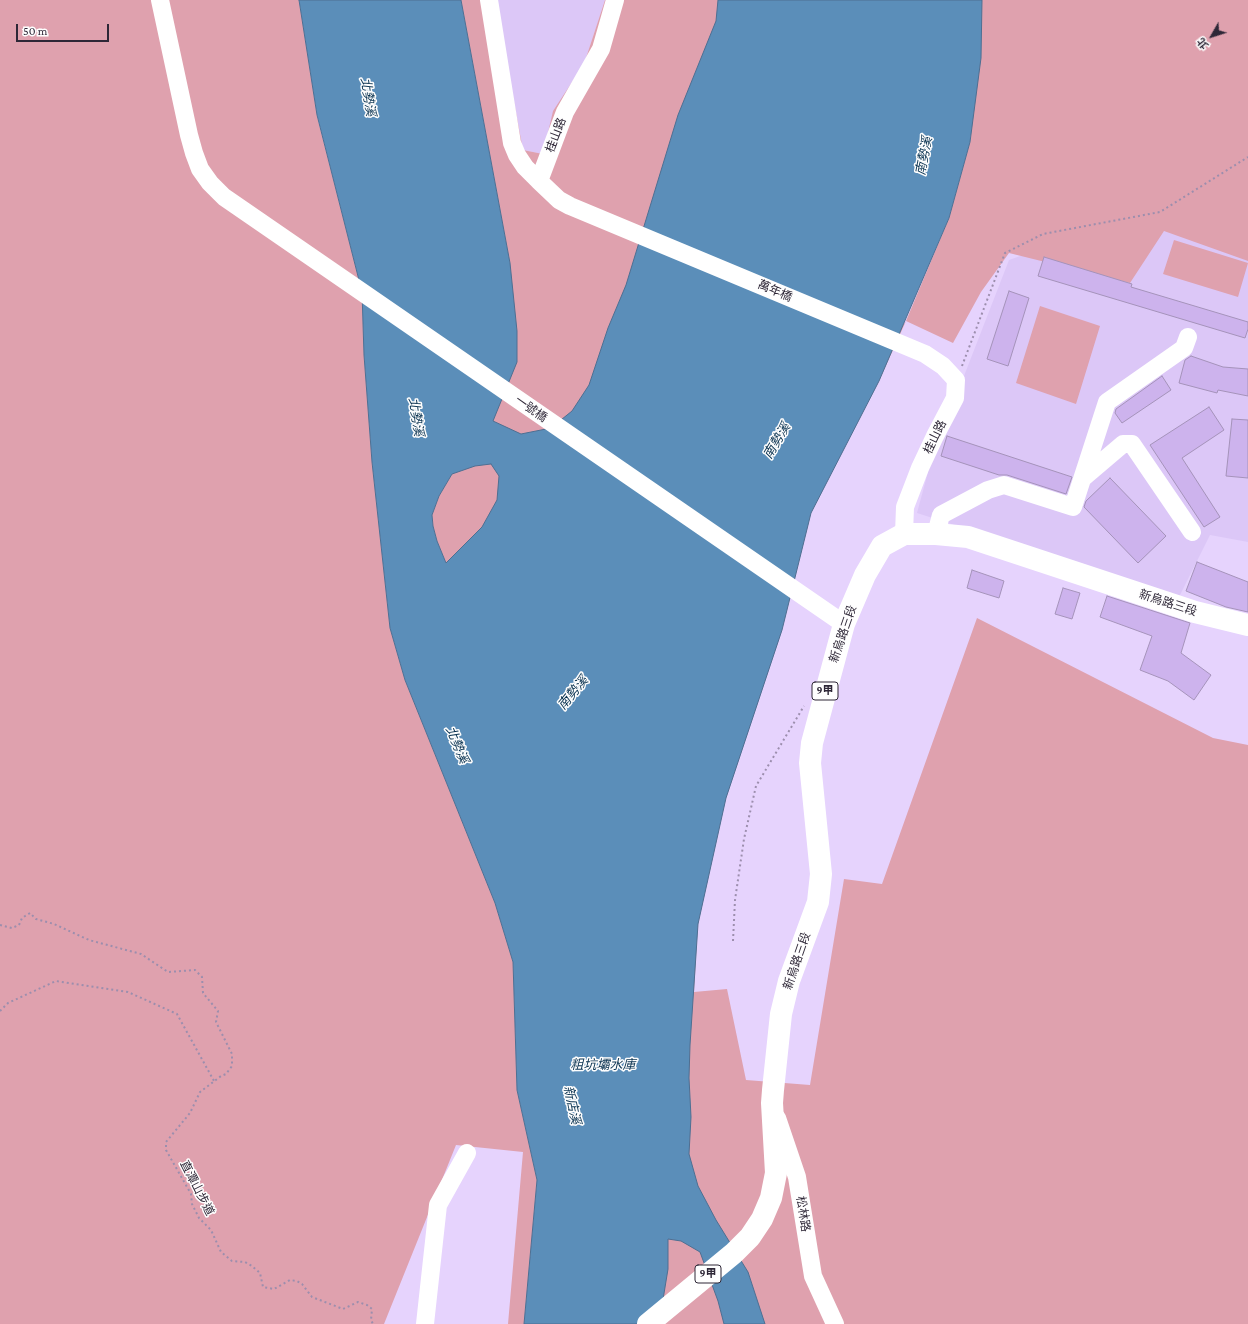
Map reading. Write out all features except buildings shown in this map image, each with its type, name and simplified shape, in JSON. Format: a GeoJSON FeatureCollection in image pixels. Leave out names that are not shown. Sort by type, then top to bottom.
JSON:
{"type":"FeatureCollection","features":[{"type":"Feature","properties":{"kind":"main road","name":"新烏路三段"},"geometry":{"type":"LineString","coordinates":[[648,1324],[734,1253],[750,1237],[762,1219],[771,1198],[776,1173],[772,1104],[781,1014],[790,981],[818,902],[821,874],[810,763],[812,743],[844,624],[865,575],[882,546],[904,534],[936,534],[968,537],[1195,612],[1248,625]]}},
{"type":"Feature","properties":{"kind":"street","name":"一號橋"},"geometry":{"type":"LineString","coordinates":[[160,0],[189,135],[200,169],[210,183],[224,198],[844,624]]}},
{"type":"Feature","properties":{"kind":"street"},"geometry":{"type":"LineString","coordinates":[[489,0],[512,143],[517,155],[525,167],[539,181]]}},
{"type":"Feature","properties":{"kind":"street","name":"桂山路"},"geometry":{"type":"LineString","coordinates":[[539,181],[565,112],[601,49],[615,0]]}},
{"type":"Feature","properties":{"kind":"street","name":"萬年橋"},"geometry":{"type":"LineString","coordinates":[[539,181],[560,200],[570,206],[925,354],[943,366],[956,380]]}},
{"type":"Feature","properties":{"kind":"street"},"geometry":{"type":"LineString","coordinates":[[936,534],[941,515],[988,490],[1004,486],[1073,507],[1107,402],[1184,348],[1188,337]]}},
{"type":"Feature","properties":{"kind":"street","name":"桂山路"},"geometry":{"type":"LineString","coordinates":[[904,534],[905,507],[923,462],[954,398],[956,380]]}},
{"type":"Feature","properties":{"kind":"street"},"geometry":{"type":"LineString","coordinates":[[1082,479],[1123,444],[1132,444],[1192,532]]}},
{"type":"Feature","properties":{"kind":"street","name":"松林路"},"geometry":{"type":"LineString","coordinates":[[772,1104],[797,1177],[813,1276],[836,1324]]}},
{"type":"Feature","properties":{"kind":"street"},"geometry":{"type":"LineString","coordinates":[[425,1324],[438,1205],[466,1153]]}},
{"type":"Feature","properties":{"kind":"path"},"geometry":{"type":"LineString","coordinates":[[956,380],[1005,253],[1042,234],[1160,212],[1248,157]]}},
{"type":"Feature","properties":{"kind":"path"},"geometry":{"type":"LineString","coordinates":[[733,942],[735,900],[744,839],[756,786],[805,704]]}},
{"type":"Feature","properties":{"kind":"path","name":"直潭山步道"},"geometry":{"type":"LineString","coordinates":[[0,925],[12,928],[19,925],[22,918],[30,913],[36,919],[54,924],[89,940],[141,954],[168,972],[195,970],[202,977],[203,994],[218,1011],[216,1022],[232,1054],[232,1066],[226,1074],[200,1092],[190,1113],[166,1142],[166,1150],[191,1194],[192,1204],[199,1218],[211,1230],[221,1252],[232,1261],[245,1262],[252,1266],[260,1273],[263,1286],[274,1289],[290,1280],[297,1281],[302,1284],[312,1297],[343,1309],[358,1302],[367,1305],[372,1309],[373,1324]]}},
{"type":"Feature","properties":{"kind":"path"},"geometry":{"type":"LineString","coordinates":[[181,972],[185,970]]}},
{"type":"Feature","properties":{"kind":"path"},"geometry":{"type":"LineString","coordinates":[[0,1011],[8,1003],[56,981],[128,992],[177,1014],[214,1081]]}},
{"type":"Feature","properties":{"kind":"shaded area"},"geometry":{"type":"Polygon","coordinates":[[[0,0],[299,0],[317,116],[362,292],[364,355],[372,462],[390,628],[405,680],[495,903],[513,962],[517,1090],[537,1180],[524,1324],[508,1324],[523,1152],[456,1145],[384,1324],[0,1324],[0,0]]]}},
{"type":"Feature","properties":{"kind":"shaded area"},"geometry":{"type":"Polygon","coordinates":[[[461,0],[495,0],[523,150],[543,154],[553,111],[584,64],[605,0],[906,0],[894,145],[446,563],[437,541],[432,515],[439,496],[452,474],[510,263],[461,0]]]}},
{"type":"Feature","properties":{"kind":"shaded area"},"geometry":{"type":"Polygon","coordinates":[[[495,0],[605,0],[584,64],[543,154],[523,150],[495,0]]]}},
{"type":"Feature","properties":{"kind":"shaded area"},"geometry":{"type":"Polygon","coordinates":[[[982,0],[1248,0],[1248,261],[1164,231],[1130,283],[1009,253],[981,292],[953,343],[906,321],[949,218],[970,142],[982,0]]]}},
{"type":"Feature","properties":{"kind":"shaded area"},"geometry":{"type":"Polygon","coordinates":[[[1170,219],[1248,253],[1248,542],[1210,535],[1179,597],[917,513],[931,461],[1009,260],[1065,240],[1170,219]]]}},
{"type":"Feature","properties":{"kind":"shaded area"},"geometry":{"type":"Polygon","coordinates":[[[1174,240],[1248,263],[1238,297],[1163,274],[1174,240]]]}},
{"type":"Feature","properties":{"kind":"shaded area"},"geometry":{"type":"Polygon","coordinates":[[[1040,306],[1100,326],[1076,404],[1016,383],[1040,306]]]}},
{"type":"Feature","properties":{"kind":"shaded area"},"geometry":{"type":"Polygon","coordinates":[[[906,321],[879,381],[811,513],[782,630],[726,798],[698,924],[694,992],[727,989],[746,1080],[810,1085],[844,879],[882,884],[977,618],[1213,738],[1248,745],[1248,1324],[642,1324],[633,1231],[777,507],[906,321]]]}},
{"type":"Feature","properties":{"kind":"water"},"geometry":{"type":"Polygon","coordinates":[[[299,0],[461,0],[510,263],[517,331],[517,362],[493,421],[521,434],[551,428],[572,411],[589,385],[608,328],[626,285],[678,115],[716,21],[718,0],[982,0],[981,58],[970,142],[949,218],[879,381],[811,513],[782,630],[726,798],[698,924],[690,1045],[689,1078],[691,1117],[689,1154],[698,1186],[716,1220],[748,1272],[765,1324],[724,1324],[718,1301],[700,1252],[681,1241],[668,1239],[668,1269],[659,1324],[524,1324],[537,1180],[517,1090],[513,962],[495,903],[405,680],[390,628],[372,462],[364,355],[362,292],[317,115],[299,0]],[[491,464],[475,466],[452,474],[439,496],[432,515],[437,541],[446,563],[482,527],[497,500],[499,476],[491,464]]]}},
{"type":"Feature","properties":{"kind":"water label","name":"北勢溪"},"geometry":{"type":"Point","coordinates":[368,97]}},
{"type":"Feature","properties":{"kind":"water label","name":"南勢溪"},"geometry":{"type":"Point","coordinates":[924,156]}},
{"type":"Feature","properties":{"kind":"water label","name":"北勢溪"},"geometry":{"type":"Point","coordinates":[416,417]}},
{"type":"Feature","properties":{"kind":"water label","name":"南勢溪"},"geometry":{"type":"Point","coordinates":[777,441]}},
{"type":"Feature","properties":{"kind":"water label","name":"南勢溪"},"geometry":{"type":"Point","coordinates":[573,693]}},
{"type":"Feature","properties":{"kind":"water label","name":"北勢溪"},"geometry":{"type":"Point","coordinates":[457,745]}},
{"type":"Feature","properties":{"kind":"water label","name":"粗坑壩水庫"},"geometry":{"type":"Point","coordinates":[603,1065]}},
{"type":"Feature","properties":{"kind":"water label","name":"新店溪"},"geometry":{"type":"Point","coordinates":[572,1105]}}]}
